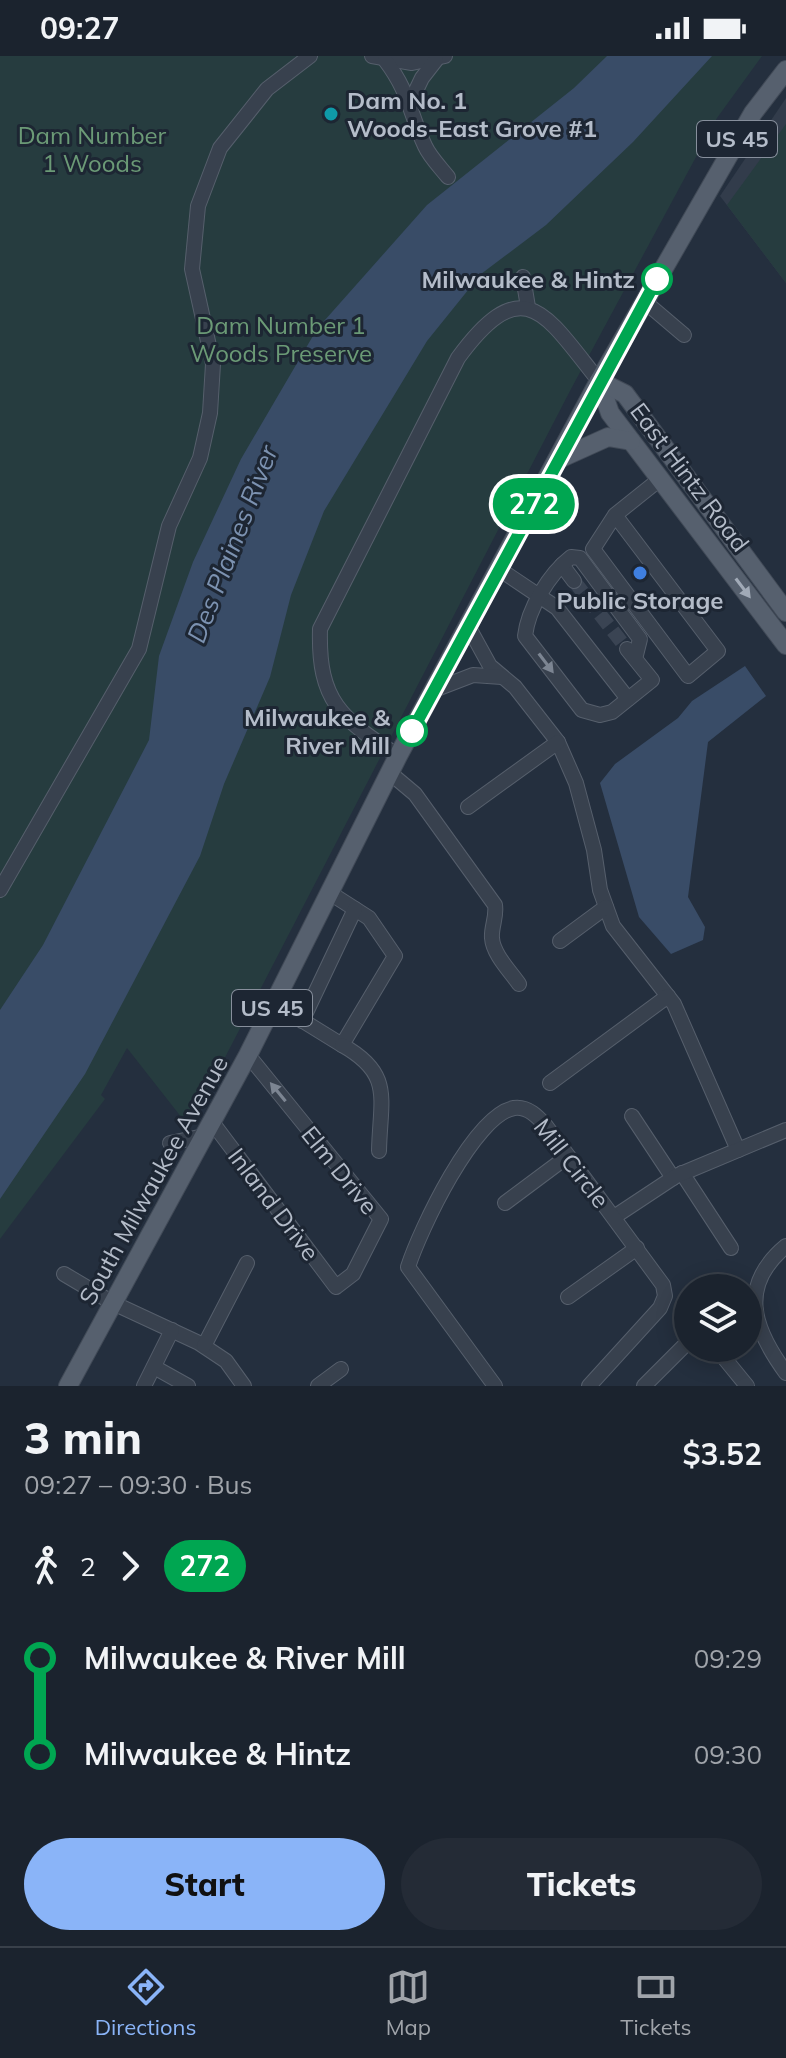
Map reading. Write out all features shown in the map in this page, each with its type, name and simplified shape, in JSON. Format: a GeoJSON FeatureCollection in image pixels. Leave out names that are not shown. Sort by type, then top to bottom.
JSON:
{"type":"FeatureCollection","features":[{"type":"Feature","properties":{"kind":"main road","name":"South Milwaukee Avenue"},"geometry":{"type":"LineString","coordinates":[[68,1386],[248,1055],[394,764],[599,381],[753,113],[786,70]]}},
{"type":"Feature","properties":{"kind":"main road","name":"East Hintz Road"},"geometry":{"type":"LineString","coordinates":[[599,381],[610,413],[786,645]]}},
{"type":"Feature","properties":{"kind":"main road","name":"East Hintz Road"},"geometry":{"type":"LineString","coordinates":[[599,381],[625,394],[786,612]]}},
{"type":"Feature","properties":{"kind":"main road"},"geometry":{"type":"LineString","coordinates":[[557,460],[608,437],[631,441]]}},
{"type":"Feature","properties":{"kind":"street"},"geometry":{"type":"LineString","coordinates":[[0,890],[139,649],[165,539],[200,458],[210,413],[213,364],[192,269],[198,206],[220,148],[267,89],[310,56]]}},
{"type":"Feature","properties":{"kind":"street"},"geometry":{"type":"LineString","coordinates":[[379,58],[412,63],[440,58]]}},
{"type":"Feature","properties":{"kind":"street"},"geometry":{"type":"LineString","coordinates":[[379,58],[411,101],[413,119],[427,150],[448,177]]}},
{"type":"Feature","properties":{"kind":"street"},"geometry":{"type":"LineString","coordinates":[[411,101],[422,78],[440,58]]}},
{"type":"Feature","properties":{"kind":"street"},"geometry":{"type":"LineString","coordinates":[[523,277],[528,307]]}},
{"type":"Feature","properties":{"kind":"street"},"geometry":{"type":"LineString","coordinates":[[644,301],[684,335]]}},
{"type":"Feature","properties":{"kind":"street"},"geometry":{"type":"LineString","coordinates":[[519,984],[494,947],[491,936],[497,915],[495,905],[394,764],[345,719],[329,698],[320,670],[320,629],[458,358],[482,326],[511,308],[528,307],[547,317],[599,381]]}},
{"type":"Feature","properties":{"kind":"street"},"geometry":{"type":"LineString","coordinates":[[615,515],[718,651],[688,676],[593,549],[615,515],[660,479]]}},
{"type":"Feature","properties":{"kind":"street"},"geometry":{"type":"LineString","coordinates":[[571,557],[580,558],[640,639],[631,654],[652,680],[612,712],[600,715],[582,710],[525,636],[527,618],[562,565],[571,557]]}},
{"type":"Feature","properties":{"kind":"street"},"geometry":{"type":"LineString","coordinates":[[562,565],[574,581]]}},
{"type":"Feature","properties":{"kind":"street"},"geometry":{"type":"LineString","coordinates":[[499,569],[557,608],[628,699]]}},
{"type":"Feature","properties":{"kind":"street"},"geometry":{"type":"LineString","coordinates":[[468,626],[490,666],[515,687],[558,742],[580,796],[613,926],[668,996],[690,1033],[738,1150]]}},
{"type":"Feature","properties":{"kind":"street"},"geometry":{"type":"LineString","coordinates":[[434,690],[473,675],[502,677]]}},
{"type":"Feature","properties":{"kind":"street"},"geometry":{"type":"LineString","coordinates":[[468,807],[558,742]]}},
{"type":"Feature","properties":{"kind":"street"},"geometry":{"type":"LineString","coordinates":[[330,893],[369,918],[395,956],[342,1045]]}},
{"type":"Feature","properties":{"kind":"street"},"geometry":{"type":"LineString","coordinates":[[560,941],[606,907]]}},
{"type":"Feature","properties":{"kind":"street"},"geometry":{"type":"LineString","coordinates":[[302,1021],[355,909]]}},
{"type":"Feature","properties":{"kind":"street"},"geometry":{"type":"LineString","coordinates":[[550,1083],[668,996]]}},
{"type":"Feature","properties":{"kind":"street"},"geometry":{"type":"LineString","coordinates":[[274,1003],[372,1066],[381,1084],[379,1151]]}},
{"type":"Feature","properties":{"kind":"street","name":"Elm Drive"},"geometry":{"type":"LineString","coordinates":[[248,1055],[381,1219],[353,1274],[336,1287]]}},
{"type":"Feature","properties":{"kind":"street","name":"Mill Circle"},"geometry":{"type":"LineString","coordinates":[[495,1386],[408,1267],[450,1175],[470,1146],[512,1108],[530,1111],[568,1156],[659,1277],[665,1296],[660,1308],[589,1386]]}},
{"type":"Feature","properties":{"kind":"street"},"geometry":{"type":"LineString","coordinates":[[632,1116],[731,1248]]}},
{"type":"Feature","properties":{"kind":"street"},"geometry":{"type":"LineString","coordinates":[[170,1143],[208,1129]]}},
{"type":"Feature","properties":{"kind":"street","name":"Inland Drive"},"geometry":{"type":"LineString","coordinates":[[208,1129],[336,1287]]}},
{"type":"Feature","properties":{"kind":"street"},"geometry":{"type":"LineString","coordinates":[[614,1217],[677,1176],[786,1130]]}},
{"type":"Feature","properties":{"kind":"street"},"geometry":{"type":"LineString","coordinates":[[505,1203],[568,1156]]}},
{"type":"Feature","properties":{"kind":"street"},"geometry":{"type":"LineString","coordinates":[[786,1246],[771,1258],[756,1287],[755,1315],[763,1340],[786,1373]]}},
{"type":"Feature","properties":{"kind":"street"},"geometry":{"type":"LineString","coordinates":[[568,1297],[637,1248]]}},
{"type":"Feature","properties":{"kind":"street"},"geometry":{"type":"LineString","coordinates":[[204,1346],[247,1263]]}},
{"type":"Feature","properties":{"kind":"street"},"geometry":{"type":"LineString","coordinates":[[64,1274],[113,1303],[204,1346],[226,1361],[244,1386]]}},
{"type":"Feature","properties":{"kind":"street"},"geometry":{"type":"LineString","coordinates":[[144,1386],[172,1330]]}},
{"type":"Feature","properties":{"kind":"street"},"geometry":{"type":"LineString","coordinates":[[644,1386],[674,1356]]}},
{"type":"Feature","properties":{"kind":"street"},"geometry":{"type":"LineString","coordinates":[[727,1362],[747,1386]]}},
{"type":"Feature","properties":{"kind":"street"},"geometry":{"type":"LineString","coordinates":[[154,1367],[188,1386]]}},
{"type":"Feature","properties":{"kind":"street"},"geometry":{"type":"LineString","coordinates":[[318,1386],[341,1369]]}},
{"type":"Feature","properties":{"kind":"shaded area"},"geometry":{"type":"Polygon","coordinates":[[[786,98],[786,283],[720,196],[786,98]]]}},
{"type":"Feature","properties":{"kind":"green space","name":"Dam Number 1 Woods Preserve"},"geometry":{"type":"Polygon","coordinates":[[[0,56],[762,56],[717,118],[571,389],[189,1127],[127,1048],[101,1095],[105,1099],[0,1239],[0,56]]]}},
{"type":"Feature","properties":{"kind":"green space"},"geometry":{"type":"Polygon","coordinates":[[[786,124],[786,283],[727,205],[786,124]]]}},
{"type":"Feature","properties":{"kind":"water","name":"Des Plaines River"},"geometry":{"type":"Polygon","coordinates":[[[607,56],[712,56],[633,142],[546,225],[481,274],[427,341],[324,511],[291,595],[270,677],[224,784],[200,856],[85,1074],[0,1199],[0,1010],[43,945],[149,740],[159,656],[193,562],[241,459],[317,329],[427,205],[574,88],[607,56]]]}},
{"type":"Feature","properties":{"kind":"water"},"geometry":{"type":"Polygon","coordinates":[[[745,666],[766,696],[708,742],[688,897],[705,927],[703,940],[671,954],[639,917],[600,783],[615,764],[678,718],[692,701],[745,666]]]}},
{"type":"Feature","properties":{"kind":"tunnel"},"geometry":{"type":"LineString","coordinates":[[574,581],[627,649]]}},
{"type":"Feature","properties":{"kind":"bus line","name":"272"},"geometry":{"type":"LineString","coordinates":[[412,731],[657,279]]}},
{"type":"Feature","properties":{"kind":"place","name":"Dam No. 1 Woods-East Grove #1"},"geometry":{"type":"Point","coordinates":[331,114]}},
{"type":"Feature","properties":{"kind":"place","name":"Milwaukee & Hintz"},"geometry":{"type":"Point","coordinates":[657,279]}},
{"type":"Feature","properties":{"kind":"place","name":"Public Storage"},"geometry":{"type":"Point","coordinates":[640,573]}},
{"type":"Feature","properties":{"kind":"place","name":"Milwaukee & River Mill"},"geometry":{"type":"Point","coordinates":[412,731]}},
{"type":"Feature","properties":{"kind":"park label","name":"Dam Number 1 Woods"},"geometry":{"type":"Point","coordinates":[92,149]}}]}
